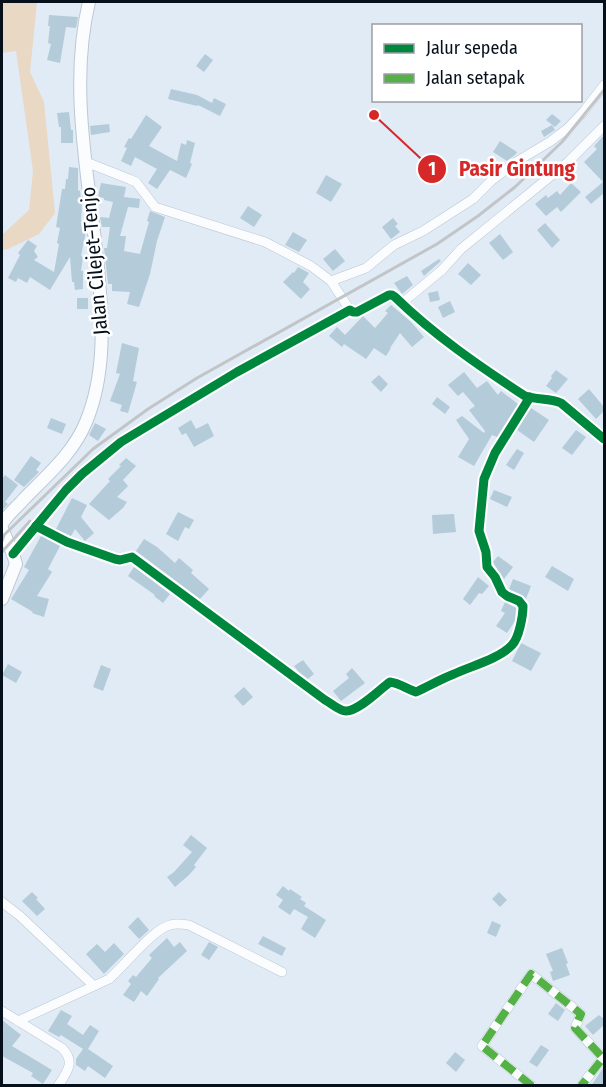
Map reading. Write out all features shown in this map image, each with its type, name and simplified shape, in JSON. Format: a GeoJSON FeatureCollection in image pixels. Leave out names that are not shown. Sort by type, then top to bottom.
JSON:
{"type":"FeatureCollection","features":[{"type":"Feature","properties":{"kind":"main road","name":"Jalan Cilejet–Tenjo"},"geometry":{"type":"LineString","coordinates":[[2,524],[62,460],[73,445],[85,425],[97,386],[101,343],[101,302],[80,89],[83,37],[89,2]]}},
{"type":"Feature","properties":{"kind":"main road"},"geometry":{"type":"LineString","coordinates":[[2,530],[15,559],[15,567],[2,599]]}},
{"type":"Feature","properties":{"kind":"street"},"geometry":{"type":"LineString","coordinates":[[331,281],[366,268],[394,245],[423,231],[473,199],[516,162],[568,128],[604,85]]}},
{"type":"Feature","properties":{"kind":"street"},"geometry":{"type":"LineString","coordinates":[[402,303],[442,270],[461,249],[568,162],[604,126]]}},
{"type":"Feature","properties":{"kind":"street"},"geometry":{"type":"LineString","coordinates":[[86,162],[136,182],[155,207],[265,242],[311,266],[331,281],[353,312],[392,295],[469,359],[525,396],[561,402],[604,438]]}},
{"type":"Feature","properties":{"kind":"street"},"geometry":{"type":"LineString","coordinates":[[13,554],[66,490],[121,442],[237,372],[350,310]]}},
{"type":"Feature","properties":{"kind":"street"},"geometry":{"type":"LineString","coordinates":[[36,526],[67,542],[115,559],[132,557],[325,700],[347,711],[373,696],[390,682],[416,692],[501,654],[513,645],[518,636],[524,612],[523,606],[519,601],[502,592],[487,567],[486,552],[479,531],[484,479],[495,453],[530,397]]}},
{"type":"Feature","properties":{"kind":"street"},"geometry":{"type":"LineString","coordinates":[[2,902],[94,986]]}},
{"type":"Feature","properties":{"kind":"street"},"geometry":{"type":"LineString","coordinates":[[18,1021],[109,979],[156,932],[170,925],[189,925],[282,972]]}},
{"type":"Feature","properties":{"kind":"street"},"geometry":{"type":"LineString","coordinates":[[532,1086],[482,1046],[531,974],[581,1014],[575,1028],[603,1058],[581,1086]]}},
{"type":"Feature","properties":{"kind":"street"},"geometry":{"type":"LineString","coordinates":[[2,1011],[67,1053],[68,1069],[58,1086]]}},
{"type":"Feature","properties":{"kind":"shaded area"},"geometry":{"type":"Polygon","coordinates":[[[2,2],[37,2],[30,72],[44,102],[55,213],[39,234],[2,250],[2,235],[29,210],[33,171],[16,51],[2,53],[2,2]]]}},
{"type":"Feature","properties":{"kind":"building"},"geometry":{"type":"Polygon","coordinates":[[[49,15],[78,17],[76,28],[66,27],[60,63],[47,60],[51,44],[48,43],[49,15]]]}},
{"type":"Feature","properties":{"kind":"building"},"geometry":{"type":"Polygon","coordinates":[[[205,54],[213,60],[204,72],[196,66],[205,54]]]}},
{"type":"Feature","properties":{"kind":"building"},"geometry":{"type":"Polygon","coordinates":[[[171,89],[197,95],[212,103],[214,98],[226,104],[220,116],[198,105],[168,99],[171,89]]]}},
{"type":"Feature","properties":{"kind":"building"},"geometry":{"type":"Polygon","coordinates":[[[69,112],[73,143],[61,143],[61,127],[59,127],[57,113],[69,112]]]}},
{"type":"Feature","properties":{"kind":"building"},"geometry":{"type":"Polygon","coordinates":[[[552,114],[561,121],[555,127],[546,120],[552,114]]]}},
{"type":"Feature","properties":{"kind":"building"},"geometry":{"type":"Polygon","coordinates":[[[146,115],[162,127],[149,146],[177,161],[181,143],[186,145],[187,140],[195,143],[190,163],[192,164],[186,178],[170,170],[157,189],[148,183],[157,169],[135,157],[131,166],[121,161],[127,148],[124,147],[146,115]]]}},
{"type":"Feature","properties":{"kind":"building"},"geometry":{"type":"Polygon","coordinates":[[[109,124],[110,132],[91,135],[90,126],[109,124]]]}},
{"type":"Feature","properties":{"kind":"building"},"geometry":{"type":"Polygon","coordinates":[[[552,125],[555,130],[544,137],[541,131],[552,125]]]}},
{"type":"Feature","properties":{"kind":"building"},"geometry":{"type":"Polygon","coordinates":[[[604,135],[604,193],[591,204],[585,197],[603,182],[584,162],[597,149],[594,146],[604,135]]]}},
{"type":"Feature","properties":{"kind":"building"},"geometry":{"type":"Polygon","coordinates":[[[500,141],[517,152],[507,161],[493,152],[500,141]]]}},
{"type":"Feature","properties":{"kind":"building"},"geometry":{"type":"Polygon","coordinates":[[[69,167],[78,168],[78,190],[82,206],[81,220],[84,220],[86,231],[81,256],[83,257],[81,271],[83,271],[83,289],[75,290],[70,257],[50,290],[30,277],[27,283],[18,278],[16,282],[8,278],[20,255],[18,253],[28,240],[37,246],[34,251],[38,257],[34,260],[54,272],[60,228],[56,227],[62,189],[65,189],[69,167]]]}},
{"type":"Feature","properties":{"kind":"building"},"geometry":{"type":"Polygon","coordinates":[[[326,175],[342,184],[331,202],[316,193],[326,175]]]}},
{"type":"Feature","properties":{"kind":"building"},"geometry":{"type":"Polygon","coordinates":[[[101,183],[126,187],[124,197],[140,199],[139,208],[128,207],[120,236],[126,236],[124,251],[140,254],[150,211],[165,217],[139,307],[127,304],[130,292],[112,291],[112,284],[108,284],[104,248],[107,248],[110,227],[102,227],[100,217],[109,218],[113,202],[98,197],[101,183]]]}},
{"type":"Feature","properties":{"kind":"building"},"geometry":{"type":"Polygon","coordinates":[[[571,183],[581,192],[561,212],[557,207],[546,216],[535,204],[546,195],[548,198],[557,191],[560,195],[571,183]]]}},
{"type":"Feature","properties":{"kind":"building"},"geometry":{"type":"Polygon","coordinates":[[[248,206],[262,215],[254,227],[240,218],[248,206]]]}},
{"type":"Feature","properties":{"kind":"building"},"geometry":{"type":"Polygon","coordinates":[[[393,218],[400,232],[391,239],[382,227],[393,218]]]}},
{"type":"Feature","properties":{"kind":"building"},"geometry":{"type":"Polygon","coordinates":[[[545,223],[560,240],[552,248],[537,230],[545,223]]]}},
{"type":"Feature","properties":{"kind":"building"},"geometry":{"type":"Polygon","coordinates":[[[293,232],[307,240],[299,252],[285,245],[293,232]]]}},
{"type":"Feature","properties":{"kind":"building"},"geometry":{"type":"Polygon","coordinates":[[[500,234],[513,252],[503,260],[489,243],[500,234]]]}},
{"type":"Feature","properties":{"kind":"building"},"geometry":{"type":"Polygon","coordinates":[[[335,249],[345,261],[333,271],[323,259],[335,249]]]}},
{"type":"Feature","properties":{"kind":"building"},"geometry":{"type":"Polygon","coordinates":[[[439,259],[441,261],[424,276],[421,271],[439,259]]]}},
{"type":"Feature","properties":{"kind":"building"},"geometry":{"type":"Polygon","coordinates":[[[468,263],[481,275],[471,285],[458,274],[468,263]]]}},
{"type":"Feature","properties":{"kind":"building"},"geometry":{"type":"Polygon","coordinates":[[[298,267],[309,273],[303,282],[310,289],[301,299],[283,282],[298,267]]]}},
{"type":"Feature","properties":{"kind":"building"},"geometry":{"type":"Polygon","coordinates":[[[407,276],[413,285],[402,294],[394,283],[407,276]]]}},
{"type":"Feature","properties":{"kind":"building"},"geometry":{"type":"Polygon","coordinates":[[[438,291],[440,300],[430,302],[428,293],[438,291]]]}},
{"type":"Feature","properties":{"kind":"building"},"geometry":{"type":"Polygon","coordinates":[[[77,298],[88,298],[88,309],[77,309],[77,298]]]}},
{"type":"Feature","properties":{"kind":"building"},"geometry":{"type":"Polygon","coordinates":[[[450,301],[455,312],[443,318],[438,307],[450,301]]]}},
{"type":"Feature","properties":{"kind":"building"},"geometry":{"type":"Polygon","coordinates":[[[391,305],[424,337],[412,347],[400,333],[386,356],[374,348],[366,359],[344,344],[342,347],[329,336],[337,327],[345,335],[363,316],[375,328],[388,313],[385,311],[391,305]]]}},
{"type":"Feature","properties":{"kind":"building"},"geometry":{"type":"Polygon","coordinates":[[[122,343],[139,348],[133,381],[137,382],[128,413],[120,411],[122,405],[110,401],[120,374],[116,373],[122,343]]]}},
{"type":"Feature","properties":{"kind":"building"},"geometry":{"type":"Polygon","coordinates":[[[556,370],[568,379],[556,393],[546,386],[556,370]]]}},
{"type":"Feature","properties":{"kind":"building"},"geometry":{"type":"Polygon","coordinates":[[[464,372],[477,388],[487,381],[498,395],[501,391],[518,404],[497,437],[492,435],[474,466],[458,457],[469,439],[456,420],[462,416],[484,433],[485,431],[469,410],[475,406],[463,392],[458,396],[448,385],[464,372]]]}},
{"type":"Feature","properties":{"kind":"building"},"geometry":{"type":"Polygon","coordinates":[[[379,375],[388,384],[381,392],[371,382],[379,375]]]}},
{"type":"Feature","properties":{"kind":"building"},"geometry":{"type":"Polygon","coordinates":[[[589,389],[604,407],[604,411],[596,419],[578,399],[589,389]]]}},
{"type":"Feature","properties":{"kind":"building"},"geometry":{"type":"Polygon","coordinates":[[[437,397],[450,407],[445,414],[432,404],[437,397]]]}},
{"type":"Feature","properties":{"kind":"building"},"geometry":{"type":"Polygon","coordinates":[[[531,408],[549,420],[534,442],[517,430],[531,408]]]}},
{"type":"Feature","properties":{"kind":"building"},"geometry":{"type":"Polygon","coordinates":[[[51,418],[66,424],[62,434],[47,428],[51,418]]]}},
{"type":"Feature","properties":{"kind":"building"},"geometry":{"type":"Polygon","coordinates":[[[191,420],[196,429],[208,423],[214,436],[194,447],[186,433],[182,435],[178,428],[191,420]]]}},
{"type":"Feature","properties":{"kind":"building"},"geometry":{"type":"Polygon","coordinates":[[[95,423],[106,429],[98,441],[89,435],[95,423]]]}},
{"type":"Feature","properties":{"kind":"building"},"geometry":{"type":"Polygon","coordinates":[[[576,430],[586,437],[572,455],[562,448],[576,430]]]}},
{"type":"Feature","properties":{"kind":"building"},"geometry":{"type":"Polygon","coordinates":[[[517,449],[524,453],[514,470],[506,465],[517,449]]]}},
{"type":"Feature","properties":{"kind":"building"},"geometry":{"type":"Polygon","coordinates":[[[31,456],[41,463],[36,470],[39,472],[24,487],[14,480],[31,456]]]}},
{"type":"Feature","properties":{"kind":"building"},"geometry":{"type":"Polygon","coordinates":[[[126,458],[136,466],[123,480],[128,486],[117,497],[127,502],[109,520],[89,504],[110,481],[108,479],[126,458]]]}},
{"type":"Feature","properties":{"kind":"building"},"geometry":{"type":"Polygon","coordinates":[[[5,475],[18,485],[5,502],[8,504],[2,511],[2,479],[5,475]]]}},
{"type":"Feature","properties":{"kind":"building"},"geometry":{"type":"Polygon","coordinates":[[[494,490],[512,497],[507,507],[490,499],[494,490]]]}},
{"type":"Feature","properties":{"kind":"building"},"geometry":{"type":"Polygon","coordinates":[[[72,498],[87,505],[81,517],[94,533],[85,541],[75,529],[71,536],[56,529],[72,498]]]}},
{"type":"Feature","properties":{"kind":"building"},"geometry":{"type":"Polygon","coordinates":[[[178,512],[194,520],[189,529],[185,527],[178,541],[166,534],[178,512]]]}},
{"type":"Feature","properties":{"kind":"building"},"geometry":{"type":"Polygon","coordinates":[[[454,514],[456,532],[433,534],[432,515],[454,514]]]}},
{"type":"Feature","properties":{"kind":"building"},"geometry":{"type":"Polygon","coordinates":[[[41,536],[60,546],[48,569],[52,572],[37,596],[49,599],[44,617],[32,613],[11,599],[29,570],[24,567],[41,536]]]}},
{"type":"Feature","properties":{"kind":"building"},"geometry":{"type":"Polygon","coordinates":[[[144,539],[175,563],[179,558],[193,570],[191,573],[209,589],[200,599],[136,551],[144,539]]]}},
{"type":"Feature","properties":{"kind":"building"},"geometry":{"type":"Polygon","coordinates":[[[498,556],[513,567],[504,579],[493,562],[498,556]]]}},
{"type":"Feature","properties":{"kind":"building"},"geometry":{"type":"Polygon","coordinates":[[[552,566],[574,579],[568,591],[545,577],[552,566]]]}},
{"type":"Feature","properties":{"kind":"building"},"geometry":{"type":"Polygon","coordinates":[[[134,567],[170,594],[163,603],[128,576],[134,567]]]}},
{"type":"Feature","properties":{"kind":"building"},"geometry":{"type":"Polygon","coordinates":[[[478,577],[489,586],[482,594],[479,593],[470,605],[463,599],[478,577]]]}},
{"type":"Feature","properties":{"kind":"building"},"geometry":{"type":"Polygon","coordinates":[[[513,579],[531,586],[526,599],[509,589],[513,579]]]}},
{"type":"Feature","properties":{"kind":"building"},"geometry":{"type":"Polygon","coordinates":[[[505,602],[516,608],[515,621],[507,633],[496,626],[505,613],[501,611],[505,602]]]}},
{"type":"Feature","properties":{"kind":"building"},"geometry":{"type":"Polygon","coordinates":[[[521,643],[541,653],[531,671],[512,661],[521,643]]]}},
{"type":"Feature","properties":{"kind":"building"},"geometry":{"type":"Polygon","coordinates":[[[303,660],[314,674],[308,679],[294,666],[303,660]]]}},
{"type":"Feature","properties":{"kind":"building"},"geometry":{"type":"Polygon","coordinates":[[[8,664],[22,672],[16,683],[2,675],[8,664]]]}},
{"type":"Feature","properties":{"kind":"building"},"geometry":{"type":"Polygon","coordinates":[[[101,665],[111,669],[103,691],[93,687],[101,665]]]}},
{"type":"Feature","properties":{"kind":"building"},"geometry":{"type":"Polygon","coordinates":[[[352,668],[365,683],[341,701],[333,691],[349,678],[346,674],[352,668]]]}},
{"type":"Feature","properties":{"kind":"building"},"geometry":{"type":"Polygon","coordinates":[[[244,687],[253,697],[243,706],[234,696],[244,687]]]}},
{"type":"Feature","properties":{"kind":"building"},"geometry":{"type":"Polygon","coordinates":[[[191,835],[207,848],[194,865],[196,867],[175,887],[167,877],[192,852],[183,845],[191,835]]]}},
{"type":"Feature","properties":{"kind":"building"},"geometry":{"type":"Polygon","coordinates":[[[283,886],[302,897],[300,899],[306,903],[304,906],[326,920],[315,938],[301,929],[308,917],[294,909],[290,915],[278,907],[283,900],[276,895],[283,886]]]}},
{"type":"Feature","properties":{"kind":"building"},"geometry":{"type":"Polygon","coordinates":[[[32,892],[45,909],[37,916],[22,901],[32,892]]]}},
{"type":"Feature","properties":{"kind":"building"},"geometry":{"type":"Polygon","coordinates":[[[499,892],[507,900],[500,907],[492,899],[499,892]]]}},
{"type":"Feature","properties":{"kind":"building"},"geometry":{"type":"Polygon","coordinates":[[[138,917],[149,930],[139,939],[128,927],[138,917]]]}},
{"type":"Feature","properties":{"kind":"building"},"geometry":{"type":"Polygon","coordinates":[[[492,921],[501,925],[496,937],[487,933],[492,921]]]}},
{"type":"Feature","properties":{"kind":"building"},"geometry":{"type":"Polygon","coordinates":[[[263,936],[286,948],[282,956],[258,944],[263,936]]]}},
{"type":"Feature","properties":{"kind":"building"},"geometry":{"type":"Polygon","coordinates":[[[167,938],[174,947],[180,942],[187,951],[158,978],[147,996],[141,991],[134,1002],[123,995],[131,984],[128,981],[133,975],[136,977],[152,958],[149,955],[167,938]]]}},
{"type":"Feature","properties":{"kind":"building"},"geometry":{"type":"Polygon","coordinates":[[[209,942],[218,947],[209,960],[201,955],[209,942]]]}},
{"type":"Feature","properties":{"kind":"building"},"geometry":{"type":"Polygon","coordinates":[[[114,943],[124,954],[104,974],[86,954],[97,944],[105,952],[114,943]]]}},
{"type":"Feature","properties":{"kind":"building"},"geometry":{"type":"Polygon","coordinates":[[[562,948],[570,975],[553,981],[550,972],[553,971],[546,954],[562,948]]]}},
{"type":"Feature","properties":{"kind":"building"},"geometry":{"type":"Polygon","coordinates":[[[556,1003],[565,1010],[558,1021],[548,1014],[556,1003]]]}},
{"type":"Feature","properties":{"kind":"building"},"geometry":{"type":"Polygon","coordinates":[[[61,1010],[72,1016],[67,1024],[83,1035],[90,1025],[99,1031],[88,1049],[113,1066],[105,1078],[88,1066],[85,1071],[76,1065],[76,1059],[83,1049],[61,1035],[59,1037],[48,1031],[61,1010]]]}},
{"type":"Feature","properties":{"kind":"building"},"geometry":{"type":"Polygon","coordinates":[[[599,1015],[604,1019],[604,1025],[593,1035],[585,1026],[599,1015]]]}},
{"type":"Feature","properties":{"kind":"building"},"geometry":{"type":"Polygon","coordinates":[[[2,1020],[21,1035],[12,1046],[52,1070],[43,1084],[31,1076],[33,1073],[2,1056],[2,1020]]]}},
{"type":"Feature","properties":{"kind":"building"},"geometry":{"type":"Polygon","coordinates":[[[541,1045],[549,1050],[537,1067],[529,1062],[541,1045]]]}},
{"type":"Feature","properties":{"kind":"building"},"geometry":{"type":"Polygon","coordinates":[[[455,1052],[465,1060],[456,1072],[446,1063],[455,1052]]]}},
{"type":"Feature","properties":{"kind":"building"},"geometry":{"type":"Polygon","coordinates":[[[604,1067],[604,1086],[591,1086],[601,1071],[604,1067]]]}},
{"type":"Feature","properties":{"kind":"railway"},"geometry":{"type":"LineString","coordinates":[[2,541],[4,535],[93,449],[148,409],[197,378],[437,244],[478,216],[515,187],[562,142],[604,90]]}},
{"type":"Feature","properties":{"kind":"railway"},"geometry":{"type":"LineString","coordinates":[[2,552],[30,521]]}},
{"type":"Feature","properties":{"kind":"marked path"},"geometry":{"type":"LineString","coordinates":[[532,1086],[482,1046],[531,974],[581,1014],[575,1028],[603,1058],[581,1086]]}},
{"type":"Feature","properties":{"kind":"cycle path"},"geometry":{"type":"LineString","coordinates":[[13,554],[66,490],[121,442],[237,372],[350,310],[357,312],[389,295],[395,297],[457,350],[508,385],[525,396],[561,403],[604,439]]}},
{"type":"Feature","properties":{"kind":"cycle path"},"geometry":{"type":"LineString","coordinates":[[36,526],[67,542],[115,559],[132,557],[325,700],[341,710],[351,710],[363,704],[390,682],[416,692],[492,658],[512,645],[517,637],[523,606],[519,601],[502,592],[487,567],[486,552],[479,531],[484,479],[495,453],[530,397]]}},
{"type":"Feature","properties":{"kind":"place","name":"Pasir Gintung"},"geometry":{"type":"Point","coordinates":[374,115]}}]}
